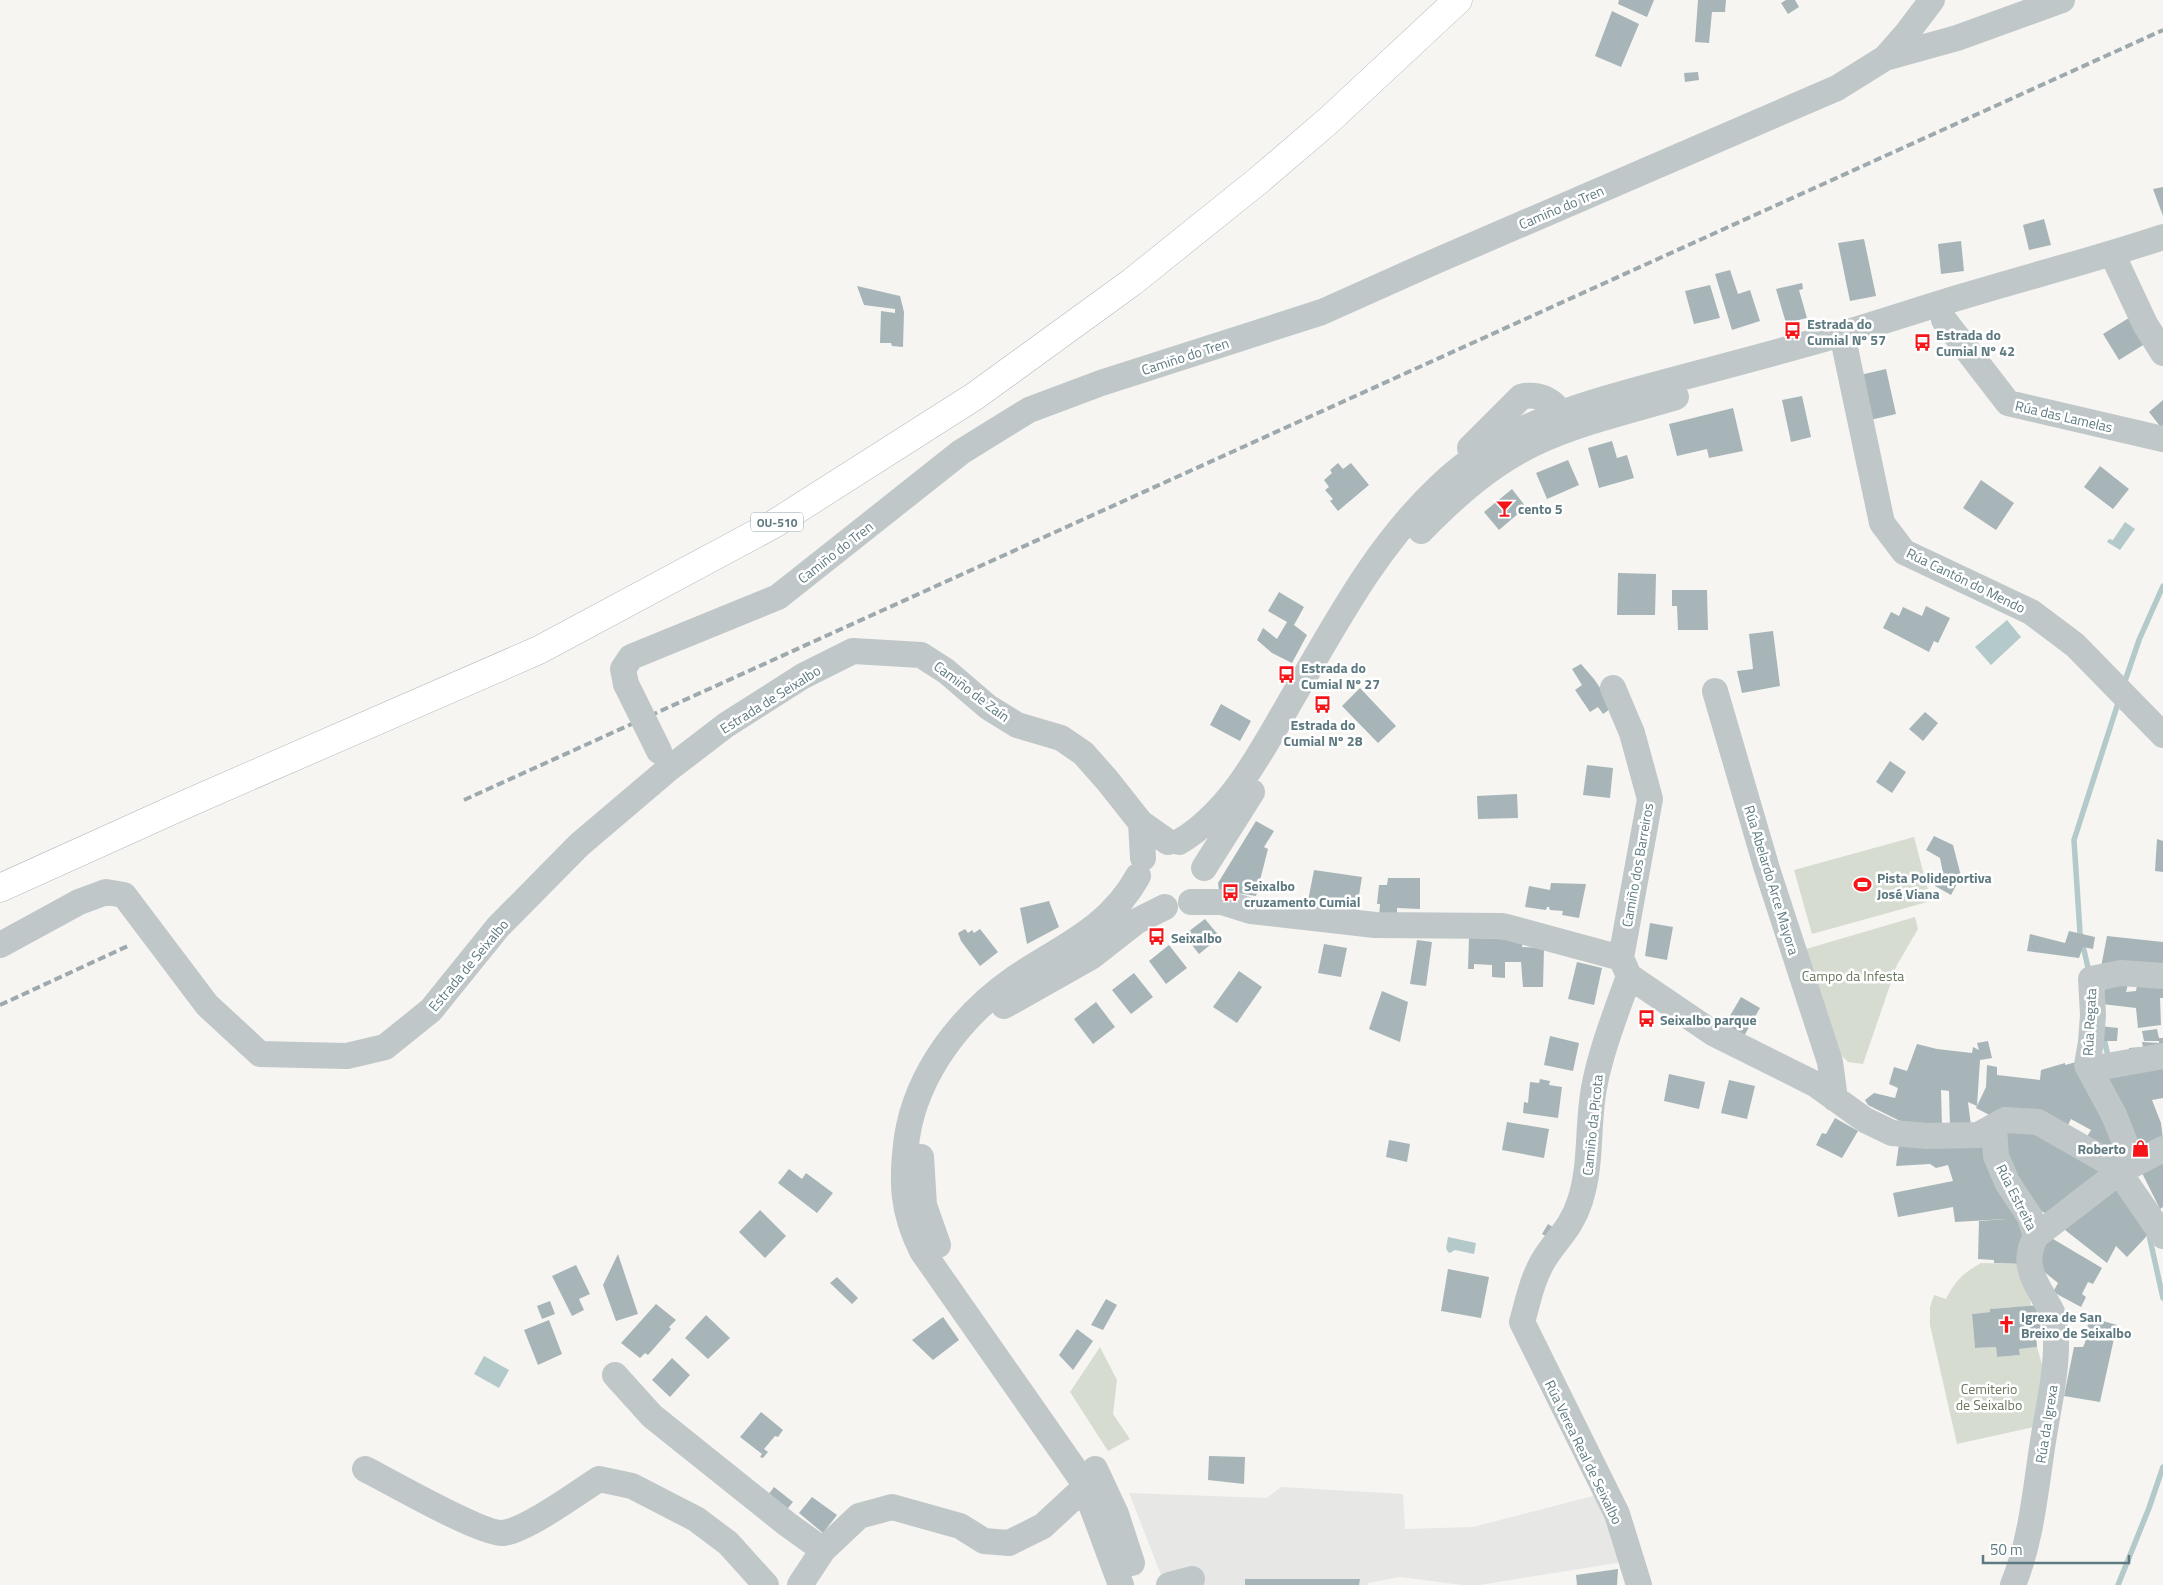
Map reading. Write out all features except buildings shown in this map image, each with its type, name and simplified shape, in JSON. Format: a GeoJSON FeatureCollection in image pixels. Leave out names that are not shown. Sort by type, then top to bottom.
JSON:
{"type":"FeatureCollection","features":[{"type":"Feature","properties":{"kind":"main road","name":"OU-510"},"geometry":{"type":"LineString","coordinates":[[0,888],[186,804],[539,650],[774,524],[975,396],[1132,282],[1260,180],[1328,121],[1458,0]]}},
{"type":"Feature","properties":{"kind":"street"},"geometry":{"type":"LineString","coordinates":[[1885,58],[1908,33],[1932,0]]}},
{"type":"Feature","properties":{"kind":"street"},"geometry":{"type":"LineString","coordinates":[[1885,58],[1957,38],[2062,0]]}},
{"type":"Feature","properties":{"kind":"street","name":"Camiño do Tren"},"geometry":{"type":"LineString","coordinates":[[662,761],[626,684],[623,669],[631,657],[778,597],[961,452],[1028,410],[1101,383],[1322,312],[1838,88],[1885,58]]}},
{"type":"Feature","properties":{"kind":"street"},"geometry":{"type":"LineString","coordinates":[[1560,418],[1576,406],[1865,328],[1963,296],[2163,237]]}},
{"type":"Feature","properties":{"kind":"street"},"geometry":{"type":"LineString","coordinates":[[1411,541],[1442,510],[1493,468],[1535,443],[1572,428],[1944,320],[2117,265],[2163,248]]}},
{"type":"Feature","properties":{"kind":"street"},"geometry":{"type":"LineString","coordinates":[[1963,296],[2002,294],[2163,254]]}},
{"type":"Feature","properties":{"kind":"street"},"geometry":{"type":"LineString","coordinates":[[2117,265],[2146,324],[2163,353]]}},
{"type":"Feature","properties":{"kind":"street","name":"Rúa das Lamelas"},"geometry":{"type":"LineString","coordinates":[[1944,320],[2008,403],[2163,439]]}},
{"type":"Feature","properties":{"kind":"street","name":"Rúa Cantón do Mendo"},"geometry":{"type":"LineString","coordinates":[[1845,348],[1882,523],[1904,552],[2031,612],[2075,645],[2163,735]]}},
{"type":"Feature","properties":{"kind":"street"},"geometry":{"type":"LineString","coordinates":[[1129,1585],[1111,1526],[1104,1512],[1088,1493],[1026,1398],[922,1251],[912,1230],[904,1199],[904,1160],[908,1130],[917,1100],[942,1050],[961,1026],[986,1001],[1014,979],[1094,928],[1112,914],[1123,901],[1154,847],[1174,842],[1210,819],[1232,793],[1269,737],[1373,563],[1406,521],[1454,473],[1472,445],[1521,398],[1531,394],[1553,404],[1560,418]]}},
{"type":"Feature","properties":{"kind":"street"},"geometry":{"type":"LineString","coordinates":[[1454,473],[1520,435],[1560,418],[1613,405],[1646,407]]}},
{"type":"Feature","properties":{"kind":"street"},"geometry":{"type":"LineString","coordinates":[[1512,407],[1511,426],[1520,435]]}},
{"type":"Feature","properties":{"kind":"street"},"geometry":{"type":"LineString","coordinates":[[1139,1585],[1116,1514],[1093,1468],[960,1282],[936,1241],[924,1205],[921,1157],[922,1135],[933,1094],[952,1059],[977,1028],[1009,1002],[1083,962],[1132,925],[1165,907],[1182,906],[1205,890],[1372,598],[1438,501],[1467,474],[1520,435]]}},
{"type":"Feature","properties":{"kind":"street","name":"Camiño de Zaín"},"geometry":{"type":"LineString","coordinates":[[853,651],[921,655],[946,671],[988,707],[1017,725],[1061,738],[1083,753],[1141,823],[1174,842]]}},
{"type":"Feature","properties":{"kind":"street","name":"Estrada de Seixalbo"},"geometry":{"type":"LineString","coordinates":[[0,944],[80,902],[106,892],[124,895],[207,1005],[260,1054],[347,1056],[385,1048],[431,1010],[498,927],[662,761],[726,725],[804,676],[853,651]]}},
{"type":"Feature","properties":{"kind":"street","name":"Camiño dos Barreiros"},"geometry":{"type":"LineString","coordinates":[[1613,688],[1632,733],[1650,800],[1625,967]]}},
{"type":"Feature","properties":{"kind":"street","name":"Rúa Abelardo Arce Mayora"},"geometry":{"type":"LineString","coordinates":[[1715,691],[1767,869],[1830,1062],[1835,1099]]}},
{"type":"Feature","properties":{"kind":"street"},"geometry":{"type":"LineString","coordinates":[[1141,823],[1140,885],[1145,895],[1153,902],[1165,907]]}},
{"type":"Feature","properties":{"kind":"street"},"geometry":{"type":"LineString","coordinates":[[1174,842],[1195,851],[1205,890]]}},
{"type":"Feature","properties":{"kind":"street"},"geometry":{"type":"LineString","coordinates":[[1205,890],[1251,911],[1375,925],[1503,926],[1625,967],[1712,1033],[1816,1084],[1864,1120],[1892,1133],[1927,1136],[1978,1135],[1994,1128],[2005,1120],[2038,1122],[2108,1162],[2119,1172],[2163,1236]]}},
{"type":"Feature","properties":{"kind":"street","name":"Camiño da Picota"},"geometry":{"type":"LineString","coordinates":[[1522,1322],[1534,1278],[1544,1260],[1572,1224],[1580,1203],[1589,1162],[1594,1090],[1598,1065],[1625,967]]}},
{"type":"Feature","properties":{"kind":"street","name":"Rúa Regata"},"geometry":{"type":"LineString","coordinates":[[2119,1172],[2129,1153],[2114,1115],[2087,1065],[2093,1015],[2091,979],[2121,973],[2163,976]]}},
{"type":"Feature","properties":{"kind":"street"},"geometry":{"type":"LineString","coordinates":[[2093,1074],[2102,1067],[2163,1056]]}},
{"type":"Feature","properties":{"kind":"street","name":"Rúa Estreita"},"geometry":{"type":"LineString","coordinates":[[1994,1128],[1996,1156],[2007,1182],[2030,1217],[2036,1236]]}},
{"type":"Feature","properties":{"kind":"street"},"geometry":{"type":"LineString","coordinates":[[2036,1236],[2119,1172],[2163,1149]]}},
{"type":"Feature","properties":{"kind":"street","name":"Rúa da Igrexa"},"geometry":{"type":"LineString","coordinates":[[2013,1585],[2026,1548],[2056,1356],[2052,1312],[2046,1305],[2028,1266],[2031,1245],[2036,1236]]}},
{"type":"Feature","properties":{"kind":"street","name":"Rúa Verea Real de Seixalbo"},"geometry":{"type":"LineString","coordinates":[[1522,1322],[1616,1514],[1639,1585]]}},
{"type":"Feature","properties":{"kind":"street"},"geometry":{"type":"LineString","coordinates":[[615,1375],[652,1416],[787,1524],[823,1550]]}},
{"type":"Feature","properties":{"kind":"street"},"geometry":{"type":"LineString","coordinates":[[365,1469],[478,1527],[502,1533],[543,1515],[599,1479],[632,1486],[702,1524],[728,1543],[766,1585]]}},
{"type":"Feature","properties":{"kind":"street"},"geometry":{"type":"LineString","coordinates":[[800,1585],[823,1550],[859,1516],[892,1507],[960,1526],[984,1541],[1008,1543],[1043,1526],[1088,1493]]}},
{"type":"Feature","properties":{"kind":"street"},"geometry":{"type":"LineString","coordinates":[[1088,1493],[1121,1585]]}},
{"type":"Feature","properties":{"kind":"shaded area"},"geometry":{"type":"Polygon","coordinates":[[[2125,522],[2135,529],[2120,550],[2107,542],[2109,539],[2113,540],[2125,522]]]}},
{"type":"Feature","properties":{"kind":"shaded area"},"geometry":{"type":"Polygon","coordinates":[[[2007,620],[2021,637],[1991,665],[1975,647],[2007,620]]]}},
{"type":"Feature","properties":{"kind":"shaded area"},"geometry":{"type":"Polygon","coordinates":[[[1448,1237],[1476,1243],[1474,1254],[1455,1250],[1450,1253],[1448,1252],[1446,1248],[1448,1237]]]}},
{"type":"Feature","properties":{"kind":"shaded area"},"geometry":{"type":"Polygon","coordinates":[[[484,1356],[509,1370],[499,1388],[474,1374],[484,1356]]]}},
{"type":"Feature","properties":{"kind":"shaded area"},"geometry":{"type":"Polygon","coordinates":[[[1281,1487],[1403,1494],[1405,1529],[1473,1527],[1597,1495],[1623,1562],[1479,1585],[1462,1585],[1400,1577],[1368,1583],[1368,1585],[1165,1585],[1129,1493],[1267,1498],[1281,1487]]]}},
{"type":"Feature","properties":{"kind":"green space","name":"Pista Polideportiva José Viana"},"geometry":{"type":"Polygon","coordinates":[[[1914,837],[1931,901],[1812,934],[1794,870],[1914,837]]]}},
{"type":"Feature","properties":{"kind":"green space","name":"Campo da Infesta"},"geometry":{"type":"Polygon","coordinates":[[[1915,917],[1918,929],[1897,965],[1863,1064],[1848,1062],[1833,1047],[1806,949],[1915,917]]]}},
{"type":"Feature","properties":{"kind":"green space","name":"Cemiterio de Seixalbo"},"geometry":{"type":"Polygon","coordinates":[[[1981,1263],[2025,1264],[2031,1306],[1990,1309],[1990,1312],[1972,1314],[1975,1348],[1996,1347],[1997,1357],[2020,1355],[2019,1349],[2037,1347],[2043,1368],[2038,1426],[1957,1444],[1930,1325],[1930,1307],[1934,1295],[1946,1299],[1960,1278],[1981,1263]]]}},
{"type":"Feature","properties":{"kind":"green space"},"geometry":{"type":"Polygon","coordinates":[[[1100,1347],[1117,1380],[1113,1414],[1130,1439],[1108,1451],[1070,1392],[1100,1347]]]}},
{"type":"Feature","properties":{"kind":"waterway"},"geometry":{"type":"LineString","coordinates":[[2124,684],[2139,640],[2163,586]]}},
{"type":"Feature","properties":{"kind":"waterway"},"geometry":{"type":"LineString","coordinates":[[2089,972],[2080,933],[2074,840],[2119,700]]}},
{"type":"Feature","properties":{"kind":"waterway"},"geometry":{"type":"LineString","coordinates":[[2103,1035],[2109,1060]]}},
{"type":"Feature","properties":{"kind":"waterway"},"geometry":{"type":"LineString","coordinates":[[2149,1235],[2163,1298]]}},
{"type":"Feature","properties":{"kind":"waterway"},"geometry":{"type":"LineString","coordinates":[[2118,1585],[2149,1508],[2163,1467]]}},
{"type":"Feature","properties":{"kind":"railway"},"geometry":{"type":"LineString","coordinates":[[464,800],[2163,30]]}},
{"type":"Feature","properties":{"kind":"railway"},"geometry":{"type":"LineString","coordinates":[[0,1005],[130,945]]}},
{"type":"Feature","properties":{"kind":"place","name":"Estrada do Cumial Nº 57"},"geometry":{"type":"Point","coordinates":[1793,331]}},
{"type":"Feature","properties":{"kind":"place","name":"Estrada do Cumial Nº 42"},"geometry":{"type":"Point","coordinates":[1922,342]}},
{"type":"Feature","properties":{"kind":"place","name":"cento 5"},"geometry":{"type":"Point","coordinates":[1504,508]}},
{"type":"Feature","properties":{"kind":"place","name":"Estrada do Cumial Nº 27"},"geometry":{"type":"Point","coordinates":[1287,675]}},
{"type":"Feature","properties":{"kind":"place","name":"Estrada do Cumial Nº 28"},"geometry":{"type":"Point","coordinates":[1323,704]}},
{"type":"Feature","properties":{"kind":"place","name":"Pista Polideportiva José Viana"},"geometry":{"type":"Point","coordinates":[1863,885]}},
{"type":"Feature","properties":{"kind":"place","name":"Seixalbo cruzamento Cumial"},"geometry":{"type":"Point","coordinates":[1230,893]}},
{"type":"Feature","properties":{"kind":"place","name":"Seixalbo"},"geometry":{"type":"Point","coordinates":[1157,937]}},
{"type":"Feature","properties":{"kind":"place","name":"Seixalbo parque"},"geometry":{"type":"Point","coordinates":[1646,1019]}},
{"type":"Feature","properties":{"kind":"place","name":"Roberto"},"geometry":{"type":"Point","coordinates":[2140,1148]}},
{"type":"Feature","properties":{"kind":"place","name":"Igrexa de San Breixo de Seixalbo"},"geometry":{"type":"Point","coordinates":[2007,1324]}}]}
